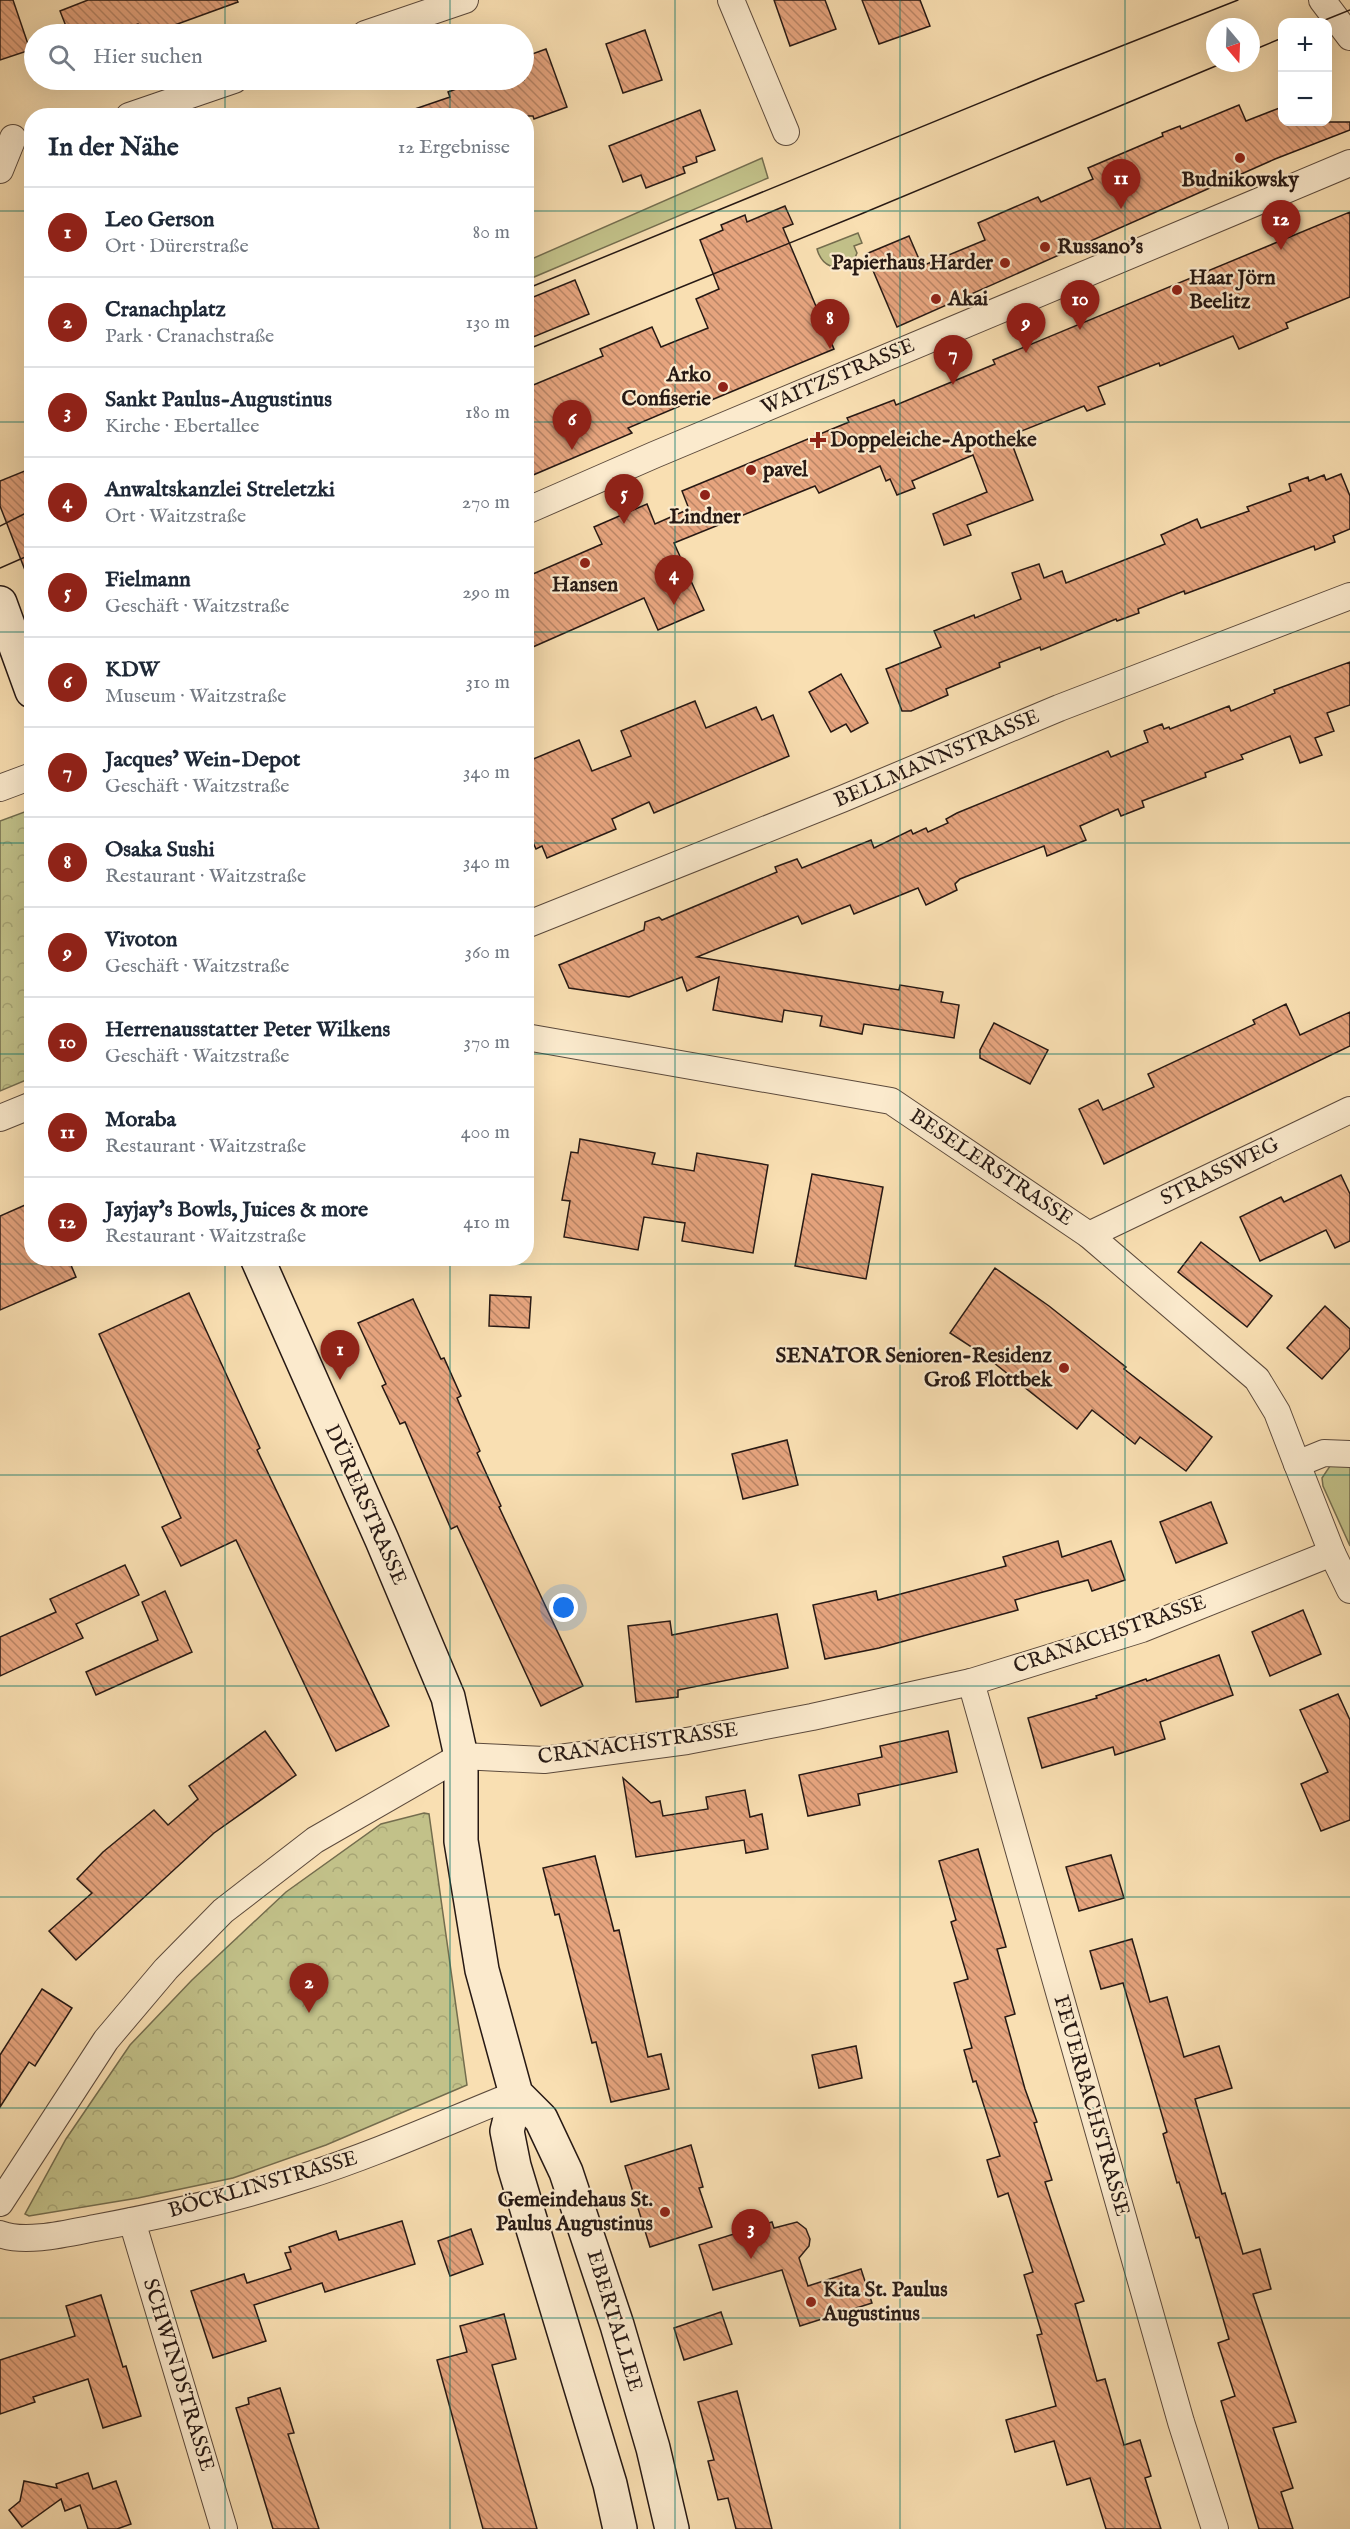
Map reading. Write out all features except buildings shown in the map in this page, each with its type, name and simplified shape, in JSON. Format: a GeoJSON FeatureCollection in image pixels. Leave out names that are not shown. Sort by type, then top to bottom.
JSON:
{"type":"FeatureCollection","features":[{"type":"Feature","properties":{"kind":"main road"},"geometry":{"type":"LineString","coordinates":[[0,603],[24,669]]}},
{"type":"Feature","properties":{"kind":"main road","name":"DÜRERSTRASSE"},"geometry":{"type":"LineString","coordinates":[[261,1266],[382,1540],[448,1697],[461,1756]]}},
{"type":"Feature","properties":{"kind":"main road","name":"EBERTALLEE"},"geometry":{"type":"LineString","coordinates":[[461,1756],[461,1841],[482,1970],[516,2094],[507,2131],[513,2166],[610,2484],[620,2529]]}},
{"type":"Feature","properties":{"kind":"main road","name":"EBERTALLEE"},"geometry":{"type":"LineString","coordinates":[[516,2094],[541,2119],[566,2172],[617,2325],[653,2448],[672,2529]]}},
{"type":"Feature","properties":{"kind":"street"},"geometry":{"type":"LineString","coordinates":[[394,24],[465,0]]}},
{"type":"Feature","properties":{"kind":"street"},"geometry":{"type":"LineString","coordinates":[[731,0],[786,132]]}},
{"type":"Feature","properties":{"kind":"street"},"geometry":{"type":"LineString","coordinates":[[1322,0],[1350,37]]}},
{"type":"Feature","properties":{"kind":"street"},"geometry":{"type":"LineString","coordinates":[[152,108],[205,90]]}},
{"type":"Feature","properties":{"kind":"street"},"geometry":{"type":"LineString","coordinates":[[0,170],[15,137]]}},
{"type":"Feature","properties":{"kind":"street","name":"WAITZSTRASSE"},"geometry":{"type":"LineString","coordinates":[[534,508],[1350,163]]}},
{"type":"Feature","properties":{"kind":"street","name":"BELLMANNSTRASSE"},"geometry":{"type":"LineString","coordinates":[[534,922],[842,799],[1059,708],[1350,596]]}},
{"type":"Feature","properties":{"kind":"street"},"geometry":{"type":"LineString","coordinates":[[0,788],[24,779]]}},
{"type":"Feature","properties":{"kind":"street","name":"BESELERSTRASSE"},"geometry":{"type":"LineString","coordinates":[[534,1038],[891,1101],[1089,1235],[1257,1378],[1277,1413],[1332,1553],[1350,1590]]}},
{"type":"Feature","properties":{"kind":"street"},"geometry":{"type":"LineString","coordinates":[[0,1118],[24,1108]]}},
{"type":"Feature","properties":{"kind":"street","name":"STRASSWEG"},"geometry":{"type":"LineString","coordinates":[[1089,1235],[1350,1110]]}},
{"type":"Feature","properties":{"kind":"street"},"geometry":{"type":"LineString","coordinates":[[1297,1464],[1324,1453],[1350,1454]]}},
{"type":"Feature","properties":{"kind":"street","name":"CRANACHSTRASSE"},"geometry":{"type":"LineString","coordinates":[[461,1756],[544,1760],[687,1741],[812,1717],[971,1682],[1142,1629],[1332,1553]]}},
{"type":"Feature","properties":{"kind":"street","name":"FEUERBACHSTRASSE"},"geometry":{"type":"LineString","coordinates":[[971,1682],[1181,2422],[1215,2529]]}},
{"type":"Feature","properties":{"kind":"street"},"geometry":{"type":"LineString","coordinates":[[0,2203],[106,2040],[166,1969],[224,1911],[315,1840],[461,1756]]}},
{"type":"Feature","properties":{"kind":"street","name":"BÖCKLINSTRASSE"},"geometry":{"type":"LineString","coordinates":[[0,2234],[15,2238],[33,2237],[132,2221],[219,2202],[304,2177],[379,2150],[516,2094]]}},
{"type":"Feature","properties":{"kind":"street","name":"SCHWINDSTRASSE"},"geometry":{"type":"LineString","coordinates":[[132,2221],[224,2529]]}},
{"type":"Feature","properties":{"kind":"green space"},"geometry":{"type":"Polygon","coordinates":[[[762,158],[768,178],[534,277],[534,258],[762,158]]]}},
{"type":"Feature","properties":{"kind":"green space"},"geometry":{"type":"Polygon","coordinates":[[[858,233],[862,243],[854,246],[857,253],[852,265],[840,268],[830,266],[822,260],[817,249],[858,233]]]}},
{"type":"Feature","properties":{"kind":"green space"},"geometry":{"type":"Polygon","coordinates":[[[24,812],[24,1081],[0,1091],[0,821],[24,812]]]}},
{"type":"Feature","properties":{"kind":"green space"},"geometry":{"type":"Polygon","coordinates":[[[1338,1463],[1350,1467],[1350,1546],[1323,1486],[1322,1478],[1330,1466],[1338,1463]]]}},
{"type":"Feature","properties":{"kind":"green space"},"geometry":{"type":"Polygon","coordinates":[[[424,1813],[429,1814],[467,2085],[326,2145],[233,2178],[138,2198],[29,2216],[25,2214],[66,2139],[130,2045],[192,1980],[286,1892],[381,1824],[424,1813]]]}},
{"type":"Feature","properties":{"kind":"tram line"},"geometry":{"type":"LineString","coordinates":[[534,286],[1043,77],[1238,0]]}},
{"type":"Feature","properties":{"kind":"tram line"},"geometry":{"type":"LineString","coordinates":[[1330,18],[1350,10]]}},
{"type":"Feature","properties":{"kind":"tram line"},"geometry":{"type":"LineString","coordinates":[[1260,47],[1278,40]]}},
{"type":"Feature","properties":{"kind":"tram line"},"geometry":{"type":"LineString","coordinates":[[534,347],[1206,70]]}},
{"type":"Feature","properties":{"kind":"tram line"},"geometry":{"type":"LineString","coordinates":[[0,526],[24,514]]}},
{"type":"Feature","properties":{"kind":"tram line"},"geometry":{"type":"LineString","coordinates":[[0,568],[24,558]]}},
{"type":"Feature","properties":{"kind":"place","name":"Budnikowsky"},"geometry":{"type":"Point","coordinates":[1240,158]}},
{"type":"Feature","properties":{"kind":"place","name":"Moraba"},"geometry":{"type":"Point","coordinates":[1121,209]}},
{"type":"Feature","properties":{"kind":"place","name":"Russano's"},"geometry":{"type":"Point","coordinates":[1045,247]}},
{"type":"Feature","properties":{"kind":"place","name":"Jayjay's Bowls, Juices & more"},"geometry":{"type":"Point","coordinates":[1281,250]}},
{"type":"Feature","properties":{"kind":"place","name":"Papierhaus Harder"},"geometry":{"type":"Point","coordinates":[1005,263]}},
{"type":"Feature","properties":{"kind":"place","name":"Haar Jörn Beelitz"},"geometry":{"type":"Point","coordinates":[1177,290]}},
{"type":"Feature","properties":{"kind":"place","name":"Akai"},"geometry":{"type":"Point","coordinates":[936,299]}},
{"type":"Feature","properties":{"kind":"place","name":"Herrenausstatter Peter Wilkens"},"geometry":{"type":"Point","coordinates":[1080,330]}},
{"type":"Feature","properties":{"kind":"place","name":"Osaka Sushi"},"geometry":{"type":"Point","coordinates":[830,349]}},
{"type":"Feature","properties":{"kind":"place","name":"Vivoton"},"geometry":{"type":"Point","coordinates":[1026,353]}},
{"type":"Feature","properties":{"kind":"place","name":"Jacques’ Wein-Depot"},"geometry":{"type":"Point","coordinates":[953,385]}},
{"type":"Feature","properties":{"kind":"place","name":"Arko Confiserie"},"geometry":{"type":"Point","coordinates":[723,387]}},
{"type":"Feature","properties":{"kind":"place","name":"Doppeleiche-Apotheke"},"geometry":{"type":"Point","coordinates":[818,440]}},
{"type":"Feature","properties":{"kind":"place","name":"KDW"},"geometry":{"type":"Point","coordinates":[572,450]}},
{"type":"Feature","properties":{"kind":"place","name":"pavel"},"geometry":{"type":"Point","coordinates":[751,470]}},
{"type":"Feature","properties":{"kind":"place","name":"Lindner"},"geometry":{"type":"Point","coordinates":[705,495]}},
{"type":"Feature","properties":{"kind":"place","name":"Fielmann"},"geometry":{"type":"Point","coordinates":[624,524]}},
{"type":"Feature","properties":{"kind":"place","name":"Hansen"},"geometry":{"type":"Point","coordinates":[585,563]}},
{"type":"Feature","properties":{"kind":"place","name":"Anwaltskanzlei Streletzki"},"geometry":{"type":"Point","coordinates":[674,605]}},
{"type":"Feature","properties":{"kind":"place","name":"SENATOR Senioren-Residenz Groß Flottbek"},"geometry":{"type":"Point","coordinates":[1064,1368]}},
{"type":"Feature","properties":{"kind":"place","name":"Leo Gerson"},"geometry":{"type":"Point","coordinates":[340,1380]}},
{"type":"Feature","properties":{"kind":"place","name":"Cranachplatz"},"geometry":{"type":"Point","coordinates":[309,2013]}},
{"type":"Feature","properties":{"kind":"place","name":"Gemeindehaus St. Paulus Augustinus"},"geometry":{"type":"Point","coordinates":[665,2212]}},
{"type":"Feature","properties":{"kind":"place","name":"Sankt Paulus-Augustinus"},"geometry":{"type":"Point","coordinates":[751,2259]}},
{"type":"Feature","properties":{"kind":"place","name":"Kita St. Paulus Augustinus"},"geometry":{"type":"Point","coordinates":[811,2302]}}]}
